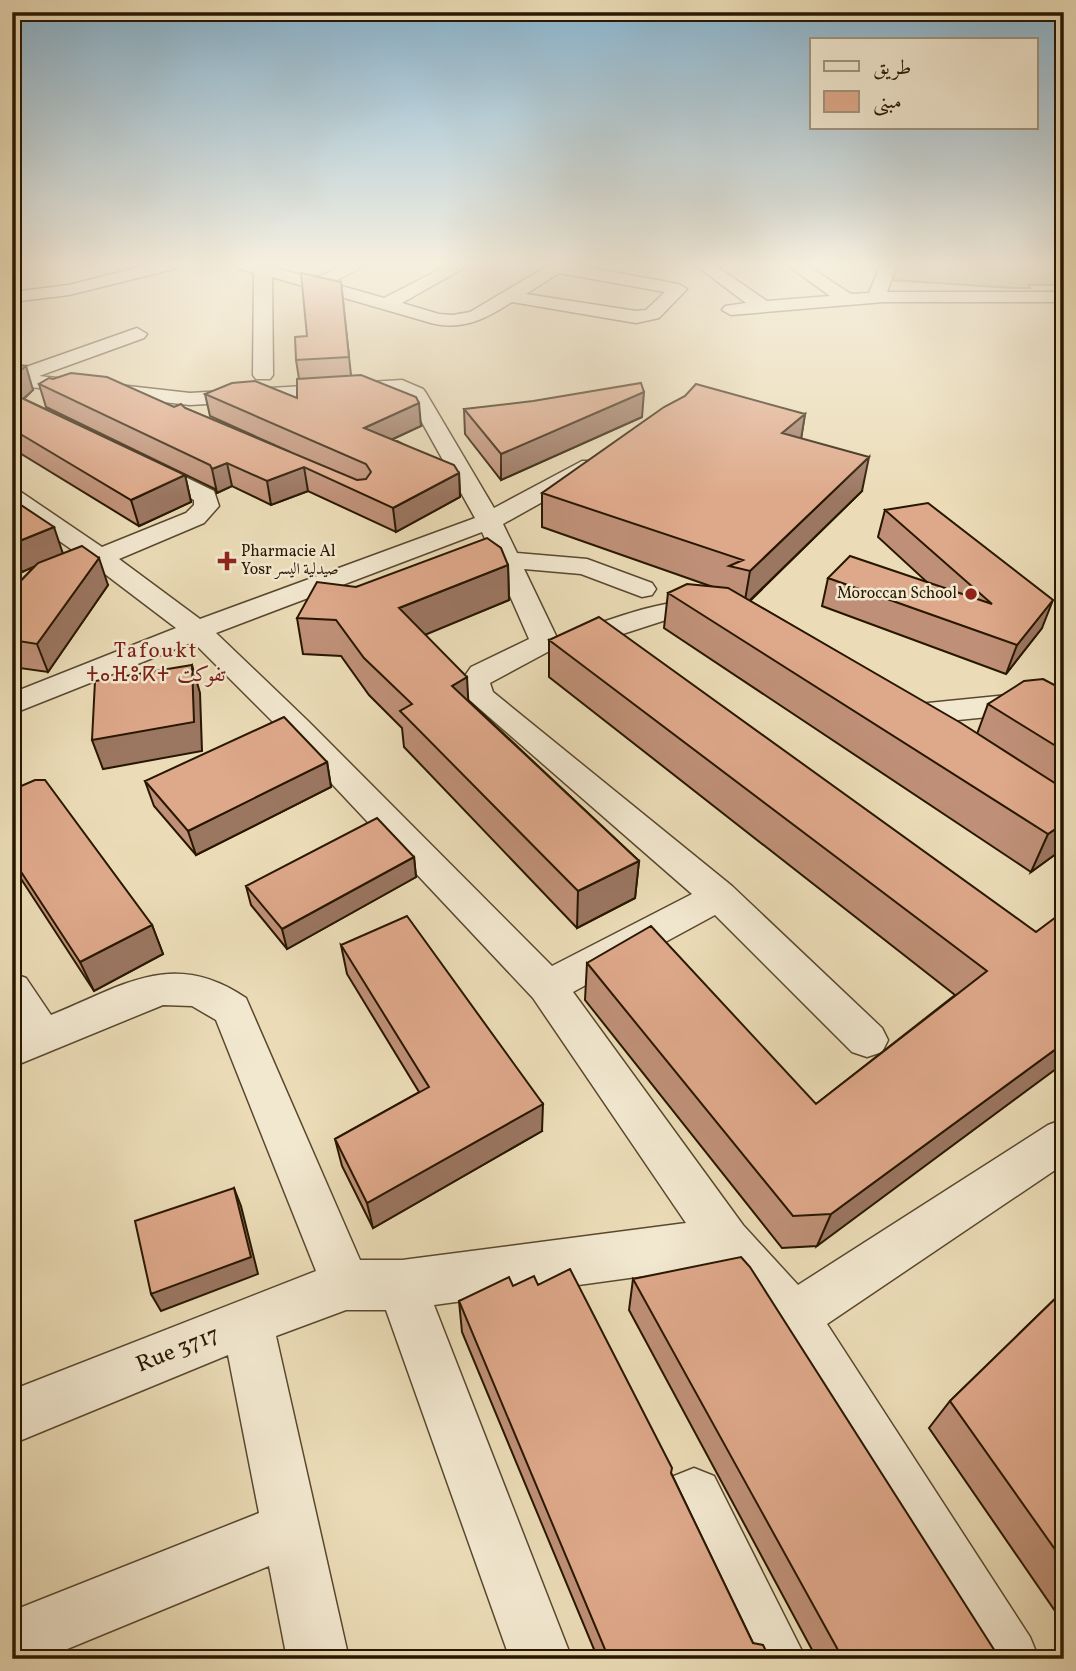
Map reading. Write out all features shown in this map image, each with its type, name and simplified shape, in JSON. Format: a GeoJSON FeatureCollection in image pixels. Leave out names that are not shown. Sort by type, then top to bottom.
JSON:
{"type":"FeatureCollection","features":[{"type":"Feature","properties":{"kind":"street"},"geometry":{"type":"LineString","coordinates":[[12,379],[115,342]]}},
{"type":"Feature","properties":{"kind":"street"},"geometry":{"type":"LineString","coordinates":[[263,342],[263,375]]}},
{"type":"Feature","properties":{"kind":"street"},"geometry":{"type":"LineString","coordinates":[[12,379],[190,399],[386,387],[411,388],[489,521],[545,642]]}},
{"type":"Feature","properties":{"kind":"street"},"geometry":{"type":"LineString","coordinates":[[29,406],[60,384]]}},
{"type":"Feature","properties":{"kind":"street"},"geometry":{"type":"LineString","coordinates":[[190,399],[189,411],[198,423]]}},
{"type":"Feature","properties":{"kind":"street"},"geometry":{"type":"LineString","coordinates":[[12,704],[197,630],[489,521],[612,454]]}},
{"type":"Feature","properties":{"kind":"street"},"geometry":{"type":"LineString","coordinates":[[12,594],[195,517],[207,506],[205,496],[131,460]]}},
{"type":"Feature","properties":{"kind":"street"},"geometry":{"type":"LineString","coordinates":[[12,497],[99,556],[197,630],[297,728],[547,987],[726,1241],[793,1317],[1008,1659]]}},
{"type":"Feature","properties":{"kind":"street"},"geometry":{"type":"LineString","coordinates":[[506,560],[555,562],[587,567],[642,589]]}},
{"type":"Feature","properties":{"kind":"street"},"geometry":{"type":"LineString","coordinates":[[734,615],[715,608],[683,607],[653,613],[601,632],[545,642],[482,673],[475,683],[480,696],[719,896],[867,1040]]}},
{"type":"Feature","properties":{"kind":"street"},"geometry":{"type":"LineString","coordinates":[[601,632],[635,657]]}},
{"type":"Feature","properties":{"kind":"street"},"geometry":{"type":"LineString","coordinates":[[941,737],[896,708],[1037,702],[1064,706]]}},
{"type":"Feature","properties":{"kind":"street"},"geometry":{"type":"LineString","coordinates":[[547,987],[719,896]]}},
{"type":"Feature","properties":{"kind":"street"},"geometry":{"type":"LineString","coordinates":[[12,989],[27,1043],[159,989],[184,986],[211,994],[232,1010],[346,1285],[402,1285],[726,1241]]}},
{"type":"Feature","properties":{"kind":"street"},"geometry":{"type":"LineString","coordinates":[[793,1317],[1064,1139]]}},
{"type":"Feature","properties":{"kind":"street","name":"Rue 3717"},"geometry":{"type":"LineString","coordinates":[[12,1417],[346,1285]]}},
{"type":"Feature","properties":{"kind":"street"},"geometry":{"type":"LineString","coordinates":[[402,1285],[541,1659]]}},
{"type":"Feature","properties":{"kind":"street"},"geometry":{"type":"LineString","coordinates":[[247,1322],[318,1659]]}},
{"type":"Feature","properties":{"kind":"street"},"geometry":{"type":"LineString","coordinates":[[694,1496],[775,1659]]}},
{"type":"Feature","properties":{"kind":"street"},"geometry":{"type":"LineString","coordinates":[[12,1641],[291,1529]]}},
{"type":"Feature","properties":{"kind":"building"},"geometry":{"type":"Polygon","coordinates":[[[295,342],[347,342],[349,357],[296,360],[295,342]]]}},
{"type":"Feature","properties":{"kind":"building"},"geometry":{"type":"Polygon","coordinates":[[[12,364],[26,366],[12,377],[12,364]]]}},
{"type":"Feature","properties":{"kind":"building"},"geometry":{"type":"Polygon","coordinates":[[[71,373],[107,377],[174,407],[181,404],[357,480],[366,479],[371,472],[366,464],[205,394],[232,383],[255,381],[297,398],[297,379],[361,375],[416,397],[419,403],[364,428],[454,465],[459,473],[393,508],[304,467],[267,481],[227,463],[212,469],[210,465],[39,384],[49,378],[71,373]]]}},
{"type":"Feature","properties":{"kind":"building"},"geometry":{"type":"Polygon","coordinates":[[[641,383],[644,392],[501,454],[464,409],[533,401],[641,383]]]}},
{"type":"Feature","properties":{"kind":"building"},"geometry":{"type":"Polygon","coordinates":[[[696,384],[805,414],[782,433],[869,457],[750,571],[729,566],[743,560],[542,493],[664,407],[685,396],[696,384]]]}},
{"type":"Feature","properties":{"kind":"building"},"geometry":{"type":"Polygon","coordinates":[[[12,389],[15,395],[185,475],[131,500],[12,429],[12,389]]]}},
{"type":"Feature","properties":{"kind":"building"},"geometry":{"type":"Polygon","coordinates":[[[12,499],[54,527],[12,544],[12,499]]]}},
{"type":"Feature","properties":{"kind":"building"},"geometry":{"type":"Polygon","coordinates":[[[928,503],[1053,600],[1017,645],[828,578],[850,556],[992,604],[885,510],[928,503]]]}},
{"type":"Feature","properties":{"kind":"building"},"geometry":{"type":"Polygon","coordinates":[[[487,538],[501,548],[508,565],[399,608],[467,677],[452,686],[639,861],[578,891],[400,711],[412,704],[364,658],[336,620],[297,618],[317,582],[356,587],[487,538]]]}},
{"type":"Feature","properties":{"kind":"building"},"geometry":{"type":"Polygon","coordinates":[[[82,546],[99,558],[37,644],[12,640],[12,590],[38,563],[82,546]]]}},
{"type":"Feature","properties":{"kind":"building"},"geometry":{"type":"Polygon","coordinates":[[[687,584],[728,588],[961,723],[1064,789],[1064,823],[1048,834],[668,593],[687,584]]]}},
{"type":"Feature","properties":{"kind":"building"},"geometry":{"type":"Polygon","coordinates":[[[599,617],[1036,932],[1064,911],[1064,1043],[831,1214],[793,1216],[587,963],[651,926],[816,1104],[987,971],[549,640],[599,617]]]}},
{"type":"Feature","properties":{"kind":"building"},"geometry":{"type":"Polygon","coordinates":[[[192,665],[194,722],[92,740],[95,681],[192,665]]]}},
{"type":"Feature","properties":{"kind":"building"},"geometry":{"type":"Polygon","coordinates":[[[1043,679],[1064,690],[1064,751],[988,704],[1024,681],[1043,679]]]}},
{"type":"Feature","properties":{"kind":"building"},"geometry":{"type":"Polygon","coordinates":[[[284,717],[327,762],[188,831],[145,781],[284,717]]]}},
{"type":"Feature","properties":{"kind":"building"},"geometry":{"type":"Polygon","coordinates":[[[35,780],[45,780],[152,925],[80,962],[12,858],[12,790],[35,780]]]}},
{"type":"Feature","properties":{"kind":"building"},"geometry":{"type":"Polygon","coordinates":[[[377,818],[414,857],[282,929],[246,886],[377,818]]]}},
{"type":"Feature","properties":{"kind":"building"},"geometry":{"type":"Polygon","coordinates":[[[407,916],[543,1104],[367,1203],[335,1139],[429,1087],[341,945],[407,916]]]}},
{"type":"Feature","properties":{"kind":"building"},"geometry":{"type":"Polygon","coordinates":[[[234,1188],[251,1257],[151,1294],[135,1221],[234,1188]]]}},
{"type":"Feature","properties":{"kind":"building"},"geometry":{"type":"Polygon","coordinates":[[[741,1257],[750,1267],[1000,1659],[843,1659],[633,1279],[741,1257]]]}},
{"type":"Feature","properties":{"kind":"building"},"geometry":{"type":"Polygon","coordinates":[[[570,1269],[672,1468],[671,1473],[753,1643],[763,1645],[770,1659],[609,1659],[459,1301],[509,1277],[513,1286],[534,1276],[538,1285],[570,1269]]]}},
{"type":"Feature","properties":{"kind":"building"},"geometry":{"type":"Polygon","coordinates":[[[1064,1290],[1064,1562],[950,1401],[1064,1290]]]}},
{"type":"Feature","properties":{"kind":"place","name":"Pharmacie Al Yosr صيدلية اليسر"},"geometry":{"type":"Point","coordinates":[227,561]}},
{"type":"Feature","properties":{"kind":"place","name":"Moroccan School"},"geometry":{"type":"Point","coordinates":[971,594]}},
{"type":"Feature","properties":{"kind":"district","name":"Tafoukt ⵜⴰⴼⵓⴽⵜ تفوكت"},"geometry":{"type":"Point","coordinates":[156,663]}}]}
